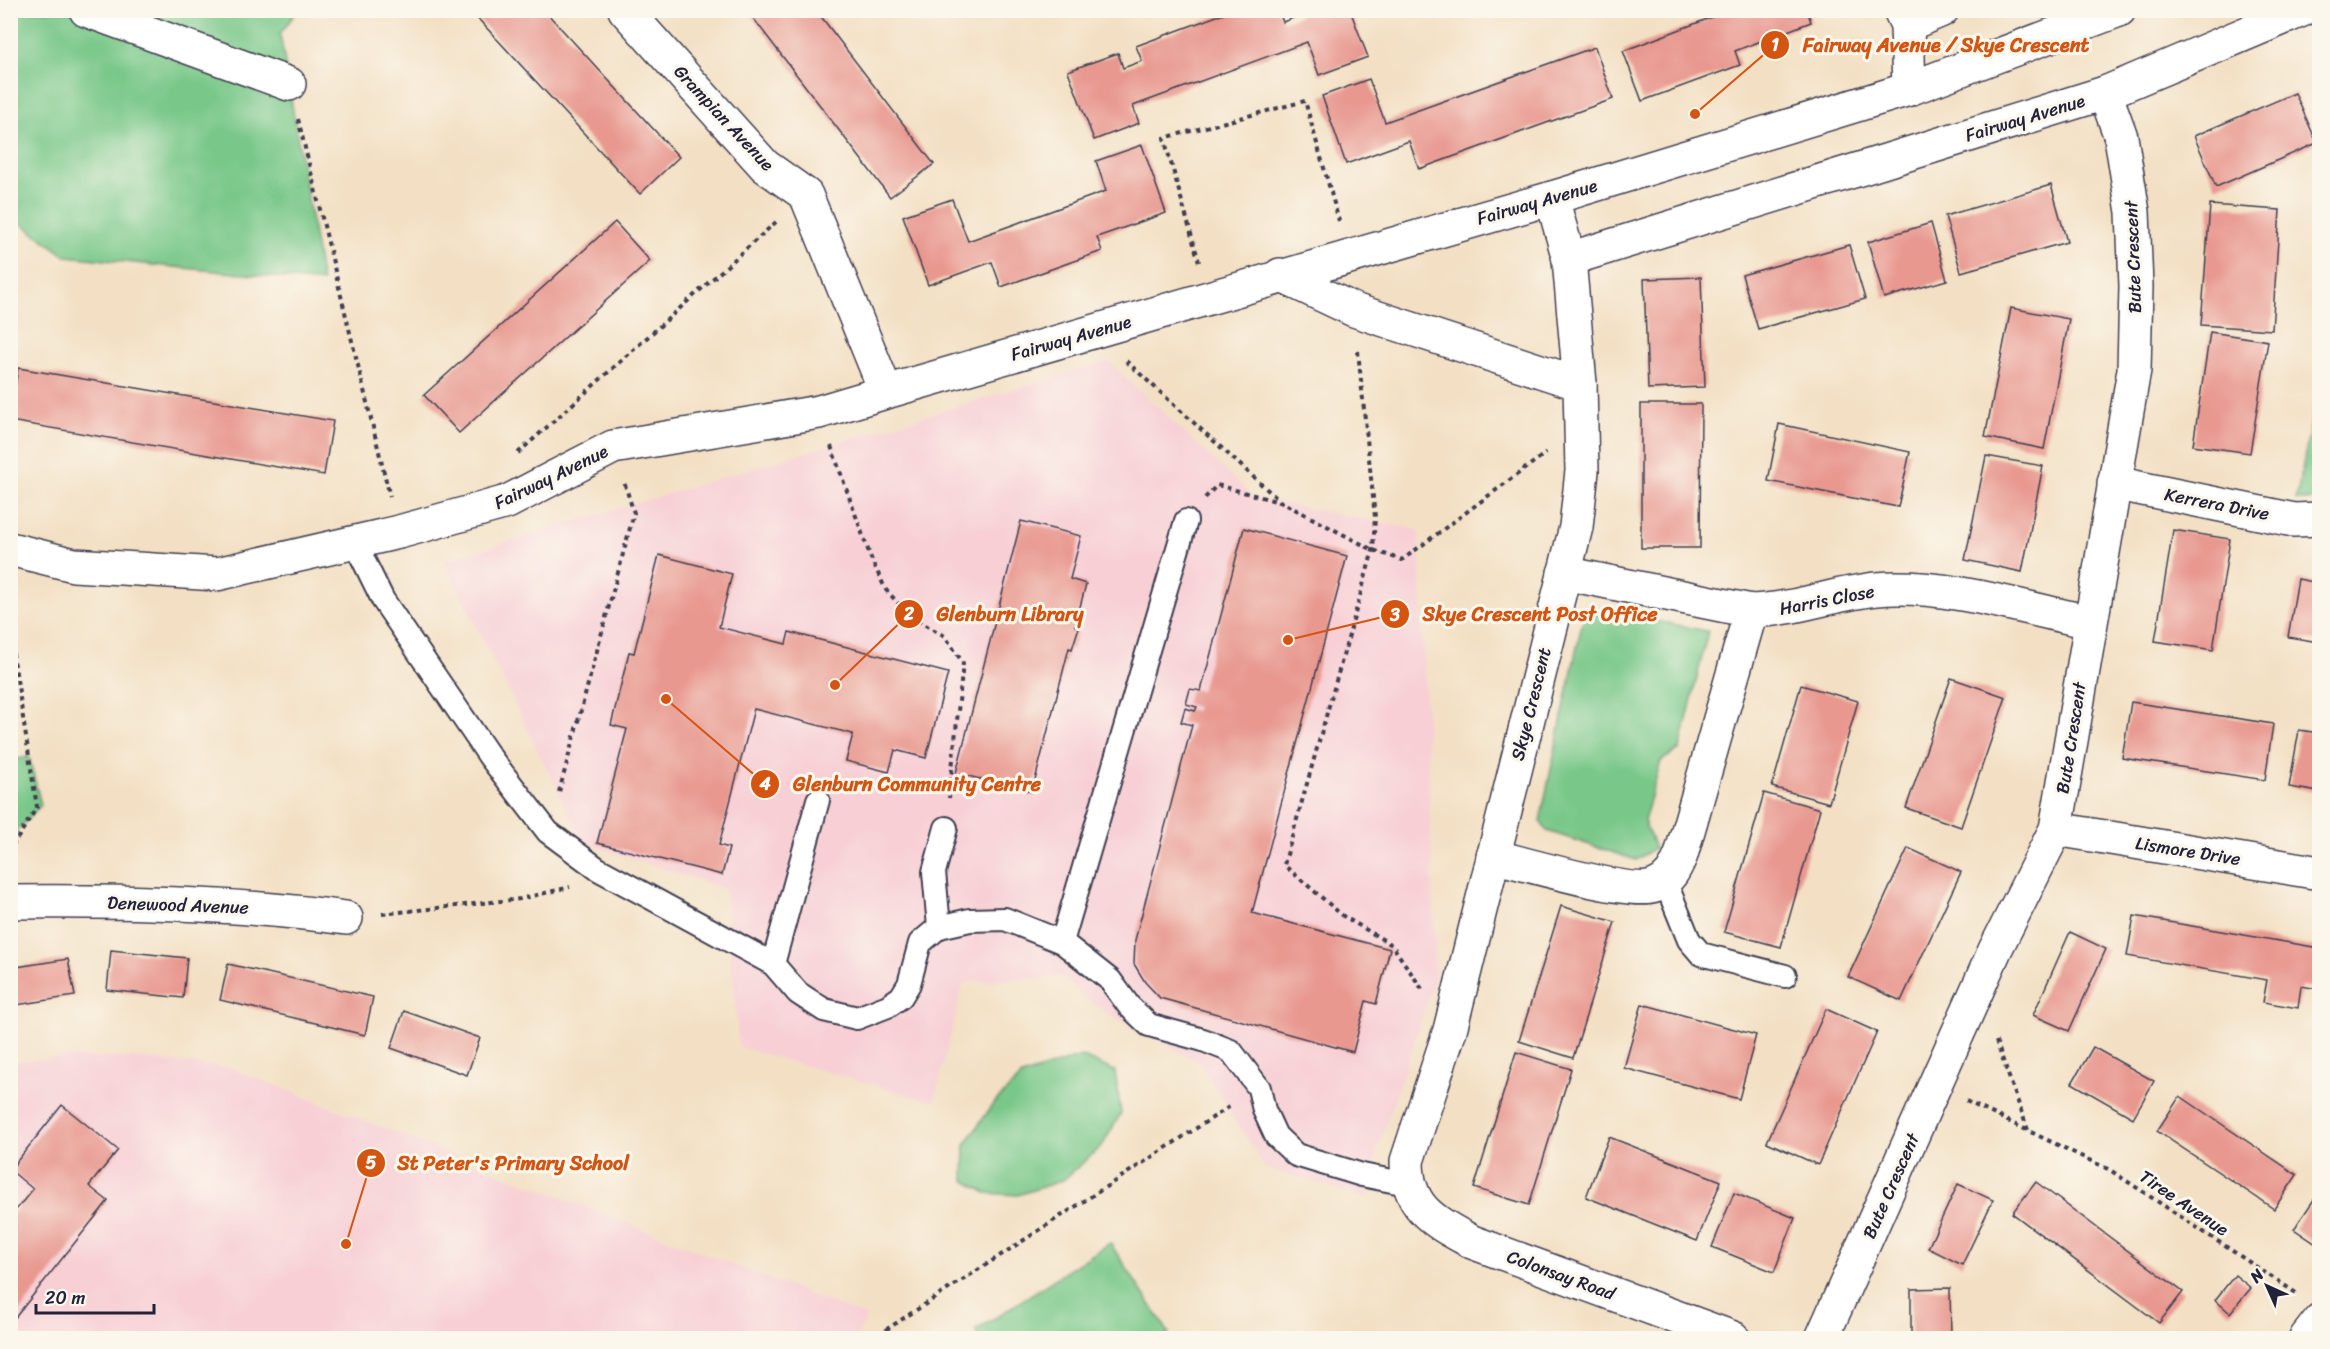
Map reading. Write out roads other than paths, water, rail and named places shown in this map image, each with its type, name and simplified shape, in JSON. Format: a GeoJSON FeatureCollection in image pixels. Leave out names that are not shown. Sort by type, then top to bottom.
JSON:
{"type":"FeatureCollection","features":[{"type":"Feature","properties":{"kind":"street"},"geometry":{"type":"LineString","coordinates":[[86,10],[289,84]]}},
{"type":"Feature","properties":{"kind":"street","name":"Grampian Avenue"},"geometry":{"type":"LineString","coordinates":[[626,10],[765,166],[806,195],[886,392]]}},
{"type":"Feature","properties":{"kind":"street"},"geometry":{"type":"LineString","coordinates":[[1909,89],[1904,18],[1942,10]]}},
{"type":"Feature","properties":{"kind":"street","name":"Fairway Avenue"},"geometry":{"type":"LineString","coordinates":[[10,549],[74,565],[218,574],[399,532],[507,502],[613,447],[819,412],[1280,275],[1552,198],[1909,89],[2119,10]]}},
{"type":"Feature","properties":{"kind":"street","name":"Fairway Avenue"},"geometry":{"type":"LineString","coordinates":[[1569,259],[2105,93],[2302,10]]}},
{"type":"Feature","properties":{"kind":"street","name":"Bute Crescent"},"geometry":{"type":"LineString","coordinates":[[1821,1338],[1936,1087],[1977,990],[2056,829],[2134,370],[2136,286],[2133,212],[2121,136],[2105,93]]}},
{"type":"Feature","properties":{"kind":"street","name":"Skye Crescent"},"geometry":{"type":"LineString","coordinates":[[1407,1184],[1407,1161],[1450,1030],[1575,527],[1582,471],[1580,384],[1569,259],[1552,198]]}},
{"type":"Feature","properties":{"kind":"street"},"geometry":{"type":"LineString","coordinates":[[1280,275],[1354,310],[1580,384]]}},
{"type":"Feature","properties":{"kind":"street","name":"Kerrera Drive"},"geometry":{"type":"LineString","coordinates":[[2114,483],[2294,520],[2319,519]]}},
{"type":"Feature","properties":{"kind":"street","name":"Harris Close"},"geometry":{"type":"LineString","coordinates":[[1564,573],[1751,612],[1779,610],[1875,589],[1920,587],[2090,622]]}},
{"type":"Feature","properties":{"kind":"street"},"geometry":{"type":"LineString","coordinates":[[1493,856],[1625,887],[1653,888],[1665,881],[1674,871],[1681,855],[1751,612]]}},
{"type":"Feature","properties":{"kind":"street","name":"Lismore Drive"},"geometry":{"type":"LineString","coordinates":[[2056,829],[2319,873]]}},
{"type":"Feature","properties":{"kind":"street","name":"Denewood Avenue"},"geometry":{"type":"LineString","coordinates":[[10,902],[142,901],[279,909],[346,918]]}},
{"type":"Feature","properties":{"kind":"street","name":"Colonsay Road"},"geometry":{"type":"LineString","coordinates":[[1407,1184],[1424,1211],[1442,1226],[1472,1242],[1733,1338]]}},
{"type":"Feature","properties":{"kind":"street"},"geometry":{"type":"LineString","coordinates":[[2306,1338],[2309,1308]]}},
{"type":"Feature","properties":{"kind":"lane"},"geometry":{"type":"LineString","coordinates":[[1062,942],[1186,521]]}},
{"type":"Feature","properties":{"kind":"lane"},"geometry":{"type":"LineString","coordinates":[[355,543],[383,600],[490,757],[548,832],[598,869],[773,964],[798,993],[815,1005],[824,1010],[857,1018],[874,1013],[901,997],[909,984],[920,943],[939,927],[970,920],[1005,919],[1062,942],[1110,980],[1129,1006],[1149,1025],[1203,1040],[1231,1052],[1259,1088],[1264,1110],[1276,1136],[1296,1155],[1362,1175],[1407,1184]]}},
{"type":"Feature","properties":{"kind":"lane"},"geometry":{"type":"LineString","coordinates":[[773,964],[818,800]]}},
{"type":"Feature","properties":{"kind":"lane"},"geometry":{"type":"LineString","coordinates":[[939,927],[934,872],[946,828]]}},
{"type":"Feature","properties":{"kind":"lane"},"geometry":{"type":"LineString","coordinates":[[1665,881],[1689,940],[1701,954],[1785,975]]}},
{"type":"Feature","properties":{"kind":"place","name":"Fairway Avenue / Skye Crescent"},"geometry":{"type":"Point","coordinates":[1695,114]}},
{"type":"Feature","properties":{"kind":"place","name":"Skye Crescent Post Office"},"geometry":{"type":"Point","coordinates":[1288,640]}},
{"type":"Feature","properties":{"kind":"place","name":"Glenburn Library"},"geometry":{"type":"Point","coordinates":[835,685]}},
{"type":"Feature","properties":{"kind":"place","name":"Glenburn Community Centre"},"geometry":{"type":"Point","coordinates":[666,699]}},
{"type":"Feature","properties":{"kind":"place","name":"St Peter's Primary School"},"geometry":{"type":"Point","coordinates":[346,1244]}}]}
